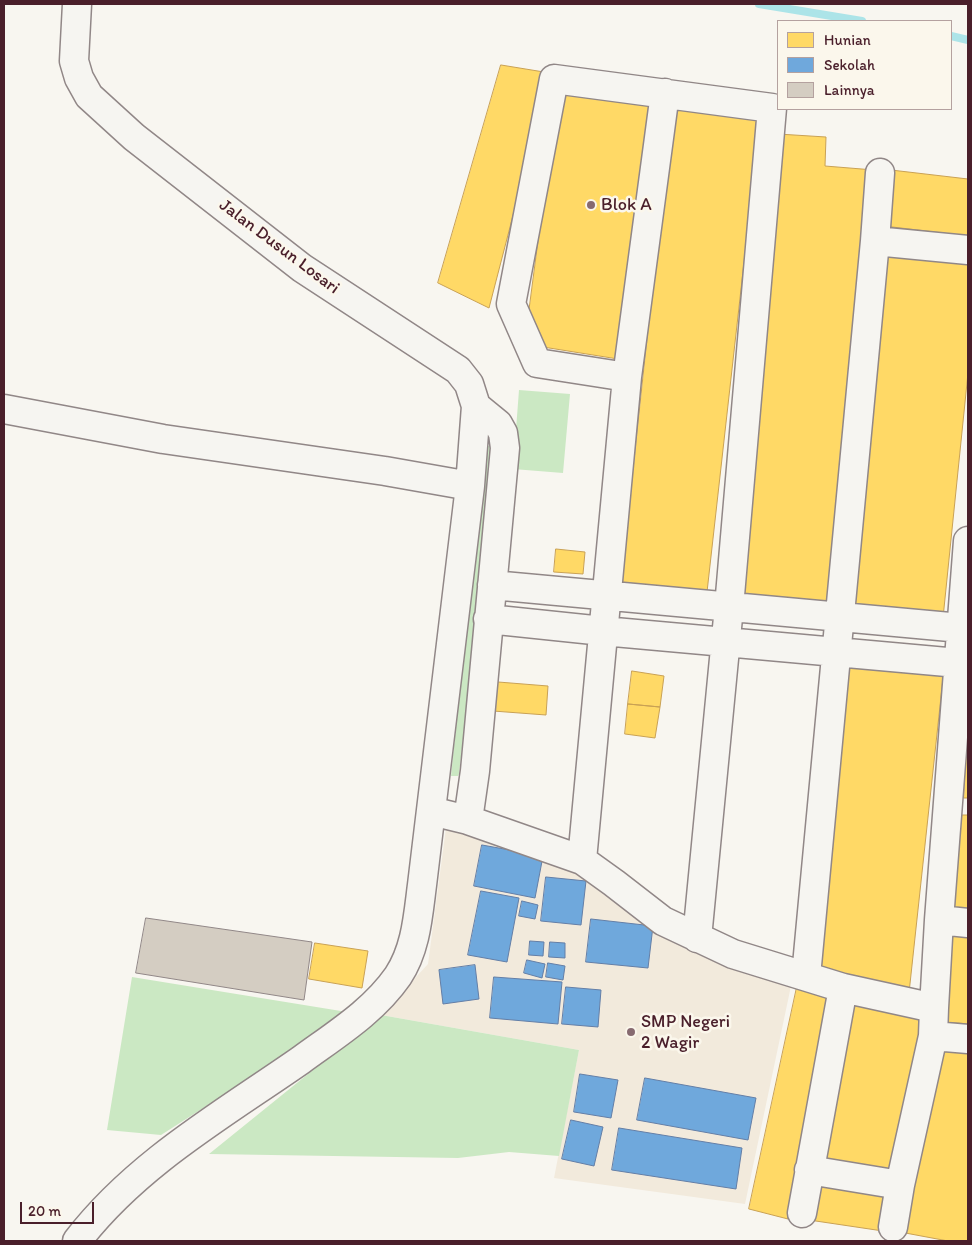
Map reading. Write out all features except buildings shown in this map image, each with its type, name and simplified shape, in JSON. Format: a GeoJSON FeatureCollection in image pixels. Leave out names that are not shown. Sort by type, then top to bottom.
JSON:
{"type":"FeatureCollection","features":[{"type":"Feature","properties":{"kind":"street","name":"Jalan Dusun Losari"},"geometry":{"type":"LineString","coordinates":[[77,4],[74,61],[89,96],[134,137],[302,268],[458,370],[469,384],[476,406],[470,486],[422,885],[412,950],[399,975],[381,997],[349,1026],[176,1146],[142,1172],[92,1222],[77,1241]]}},
{"type":"Feature","properties":{"kind":"street"},"geometry":{"type":"LineString","coordinates":[[627,377],[537,363],[510,304],[554,79],[772,108],[726,642],[697,938]]}},
{"type":"Feature","properties":{"kind":"street"},"geometry":{"type":"LineString","coordinates":[[582,860],[627,377],[665,94]]}},
{"type":"Feature","properties":{"kind":"street"},"geometry":{"type":"LineString","coordinates":[[806,976],[880,173]]}},
{"type":"Feature","properties":{"kind":"street"},"geometry":{"type":"LineString","coordinates":[[875,241],[968,250]]}},
{"type":"Feature","properties":{"kind":"street"},"geometry":{"type":"LineString","coordinates":[[468,820],[505,448],[503,433],[498,424],[476,406]]}},
{"type":"Feature","properties":{"kind":"street"},"geometry":{"type":"LineString","coordinates":[[4,409],[163,439],[470,486]]}},
{"type":"Feature","properties":{"kind":"street"},"geometry":{"type":"LineString","coordinates":[[893,1228],[900,1185],[933,1036],[939,920],[958,810],[958,663],[968,541]]}},
{"type":"Feature","properties":{"kind":"street"},"geometry":{"type":"LineString","coordinates":[[492,585],[961,628]]}},
{"type":"Feature","properties":{"kind":"street"},"geometry":{"type":"LineString","coordinates":[[488,620],[958,663]]}},
{"type":"Feature","properties":{"kind":"street"},"geometry":{"type":"LineString","coordinates":[[431,811],[468,820],[582,860],[614,882],[663,921],[733,954],[843,988],[934,1008]]}},
{"type":"Feature","properties":{"kind":"street"},"geometry":{"type":"LineString","coordinates":[[939,920],[968,923]]}},
{"type":"Feature","properties":{"kind":"street"},"geometry":{"type":"LineString","coordinates":[[802,1213],[843,988]]}},
{"type":"Feature","properties":{"kind":"street"},"geometry":{"type":"LineString","coordinates":[[933,1036],[968,1039]]}},
{"type":"Feature","properties":{"kind":"street"},"geometry":{"type":"LineString","coordinates":[[809,1170],[900,1185]]}},
{"type":"Feature","properties":{"kind":"shaded area","name":"SMP Negeri 2 Wagir"},"geometry":{"type":"Polygon","coordinates":[[[446,828],[513,844],[574,866],[667,939],[791,986],[745,1204],[554,1178],[579,1050],[381,1015],[428,964],[446,828]]]}},
{"type":"Feature","properties":{"kind":"green space"},"geometry":{"type":"Polygon","coordinates":[[[519,390],[570,394],[563,473],[513,469],[519,390]]]}},
{"type":"Feature","properties":{"kind":"green space"},"geometry":{"type":"Polygon","coordinates":[[[484,445],[494,447],[496,452],[459,774],[458,776],[451,776],[484,445]]]}},
{"type":"Feature","properties":{"kind":"green space"},"geometry":{"type":"Polygon","coordinates":[[[132,977],[347,1012],[161,1135],[107,1130],[132,977]]]}},
{"type":"Feature","properties":{"kind":"green space"},"geometry":{"type":"Polygon","coordinates":[[[381,1015],[579,1050],[559,1156],[509,1152],[458,1158],[209,1154],[381,1015]]]}},
{"type":"Feature","properties":{"kind":"waterway"},"geometry":{"type":"LineString","coordinates":[[759,4],[856,20]]}},
{"type":"Feature","properties":{"kind":"waterway"},"geometry":{"type":"LineString","coordinates":[[952,36],[968,40]]}},
{"type":"Feature","properties":{"kind":"place","name":"Blok A"},"geometry":{"type":"Point","coordinates":[591,205]}},
{"type":"Feature","properties":{"kind":"place","name":"SMP Negeri 2 Wagir"},"geometry":{"type":"Point","coordinates":[631,1032]}}]}
